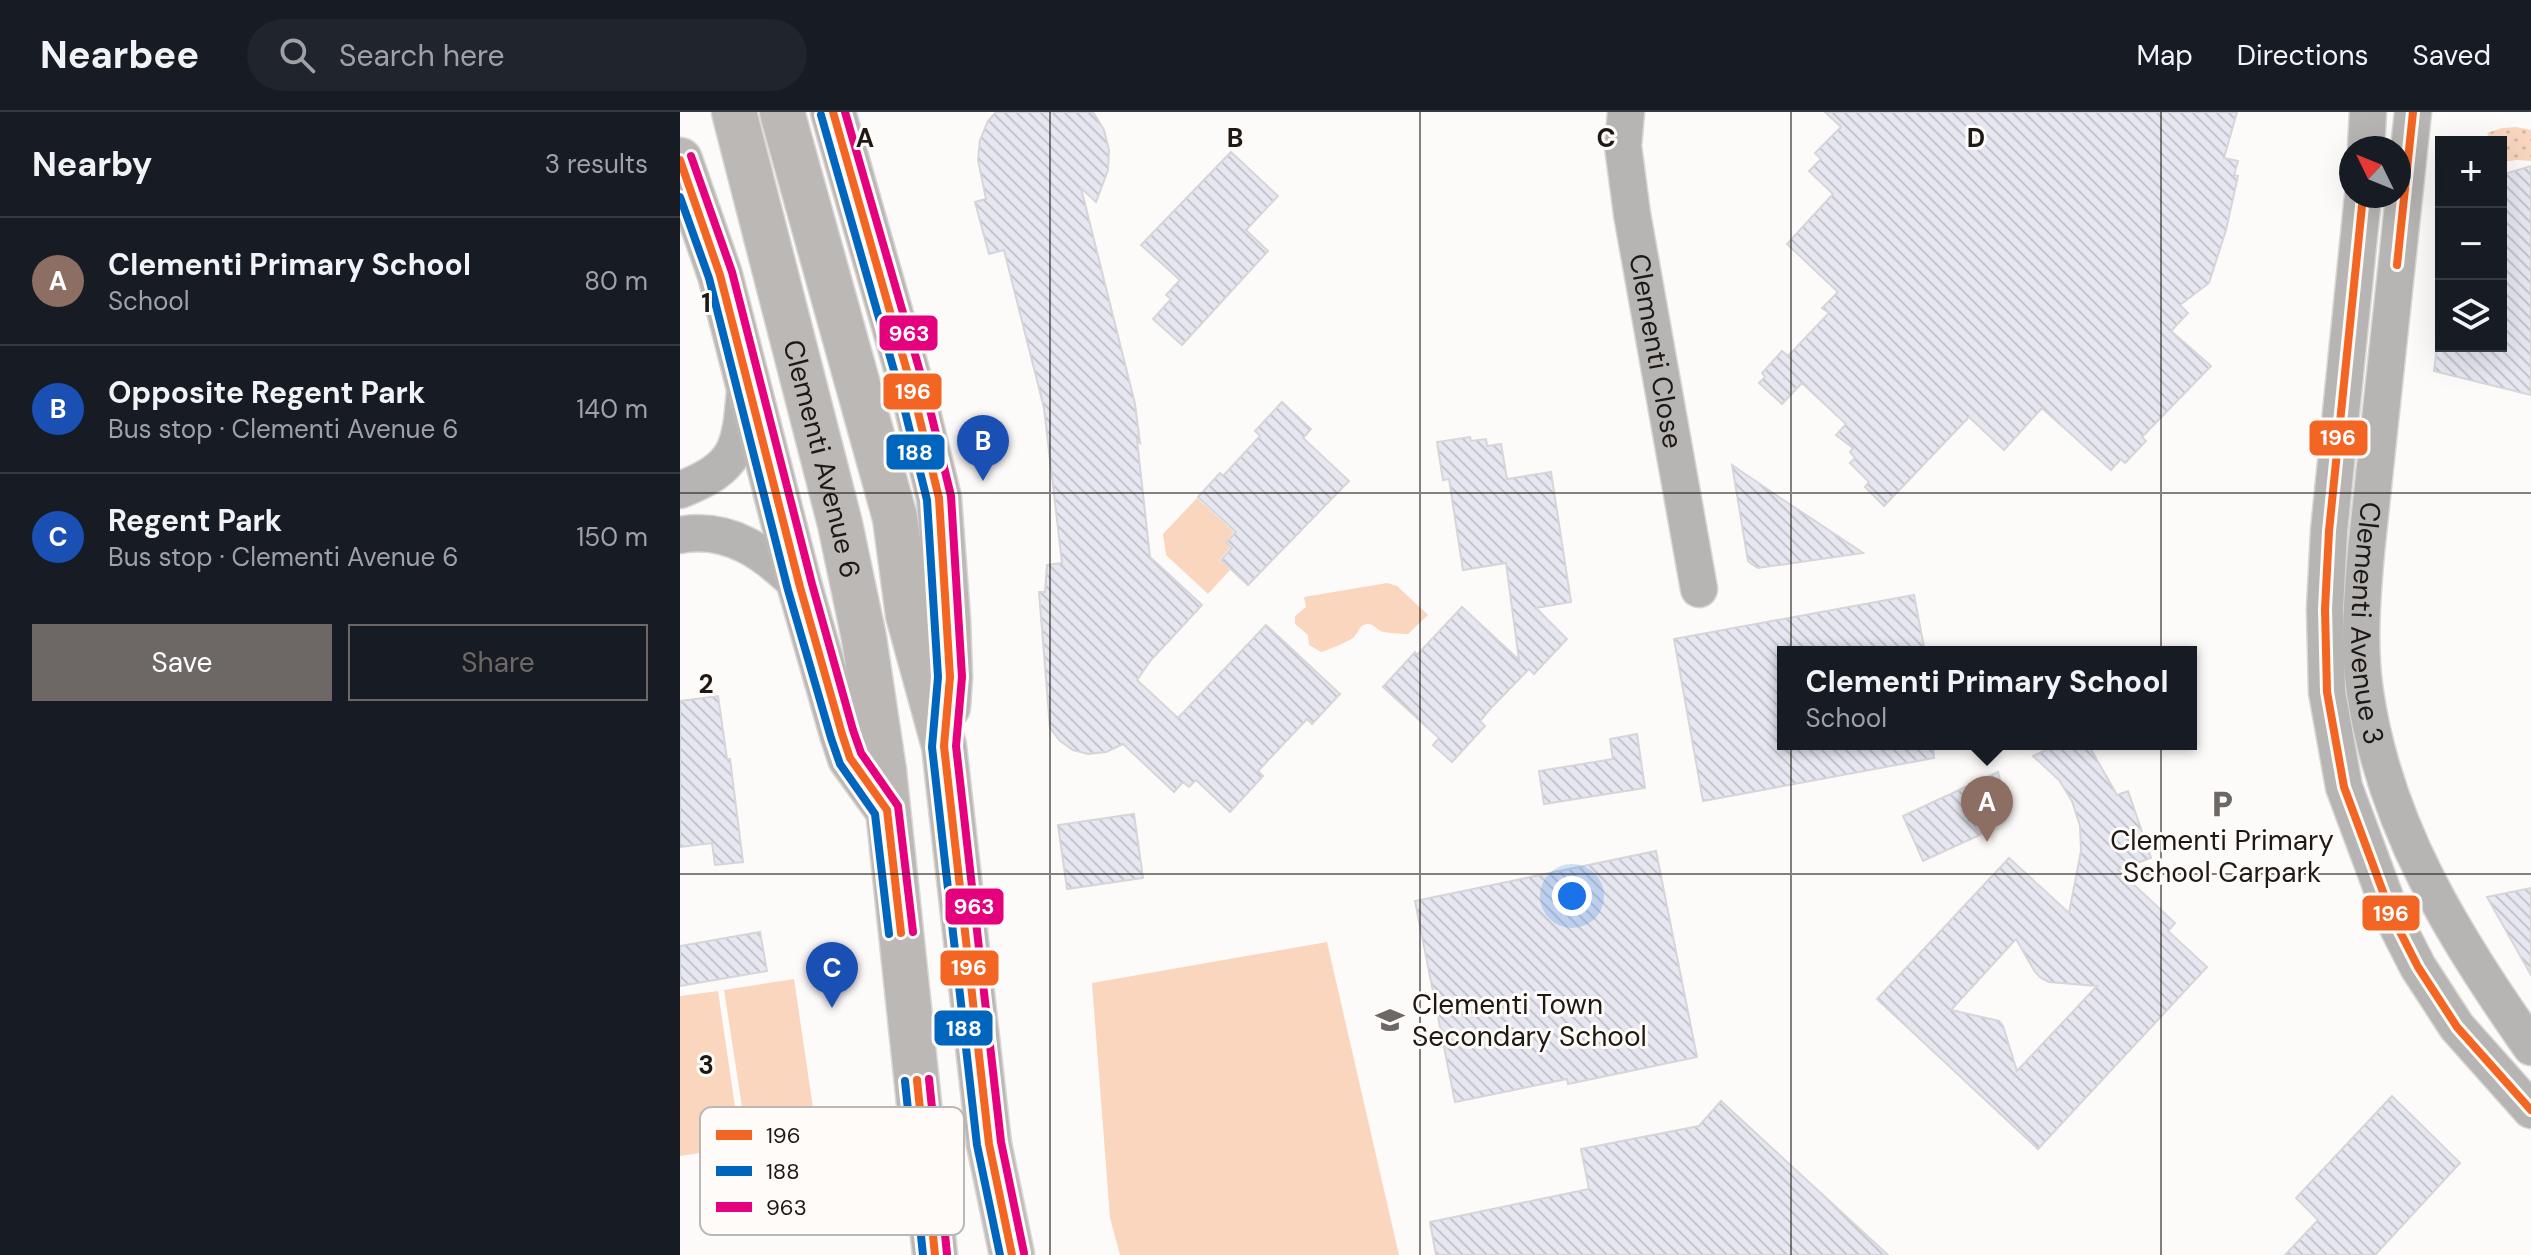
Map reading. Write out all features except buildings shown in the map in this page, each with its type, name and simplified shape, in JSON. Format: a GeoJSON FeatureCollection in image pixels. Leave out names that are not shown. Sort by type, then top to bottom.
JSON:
{"type":"FeatureCollection","features":[{"type":"Feature","properties":{"kind":"highway"},"geometry":{"type":"LineString","coordinates":[[989,1144],[999,1255]]}},
{"type":"Feature","properties":{"kind":"highway"},"geometry":{"type":"LineString","coordinates":[[989,1144],[1012,1255]]}},
{"type":"Feature","properties":{"kind":"main road","name":"Clementi Avenue 6"},"geometry":{"type":"LineString","coordinates":[[734,112],[840,524],[864,638],[884,771],[919,1107]]}},
{"type":"Feature","properties":{"kind":"main road","name":"Clementi Avenue 6"},"geometry":{"type":"LineString","coordinates":[[782,112],[895,518],[908,615],[944,746],[989,1144]]}},
{"type":"Feature","properties":{"kind":"main road","name":"Clementi Avenue 6"},"geometry":{"type":"LineString","coordinates":[[833,112],[913,392],[939,498],[950,677],[944,746]]}},
{"type":"Feature","properties":{"kind":"main road","name":"Clementi Avenue 6"},"geometry":{"type":"LineString","coordinates":[[680,160],[720,275],[800,587],[850,758],[887,810]]}},
{"type":"Feature","properties":{"kind":"main road","name":"Clementi Avenue 6"},"geometry":{"type":"LineString","coordinates":[[933,1235],[935,1255]]}},
{"type":"Feature","properties":{"kind":"street","name":"Clementi Close"},"geometry":{"type":"LineString","coordinates":[[1626,112],[1623,146],[1632,214],[1699,589]]}},
{"type":"Feature","properties":{"kind":"street"},"geometry":{"type":"LineString","coordinates":[[2367,136],[2368,112]]}},
{"type":"Feature","properties":{"kind":"street","name":"Clementi Avenue 3"},"geometry":{"type":"LineString","coordinates":[[2413,112],[2366,552],[2361,612],[2364,690],[2387,791],[2435,899],[2482,976],[2531,1047]]}},
{"type":"Feature","properties":{"kind":"street","name":"Clementi Avenue 3"},"geometry":{"type":"LineString","coordinates":[[2362,208],[2329,531],[2325,609],[2327,692],[2344,787],[2392,916],[2418,967],[2457,1027],[2531,1110]]}},
{"type":"Feature","properties":{"kind":"street"},"geometry":{"type":"LineString","coordinates":[[680,490],[708,479],[730,459],[741,436],[746,379]]}},
{"type":"Feature","properties":{"kind":"street"},"geometry":{"type":"LineString","coordinates":[[680,535],[724,535],[748,545],[774,562],[800,587]]}},
{"type":"Feature","properties":{"kind":"shaded area"},"geometry":{"type":"Polygon","coordinates":[[[2502,128],[2531,130],[2531,161],[2507,161],[2507,136],[2489,136],[2487,133],[2502,128]]]}},
{"type":"Feature","properties":{"kind":"shaded area"},"geometry":{"type":"Polygon","coordinates":[[[1197,498],[1234,532],[1225,543],[1230,548],[1219,560],[1230,570],[1208,594],[1166,555],[1163,534],[1197,498]]]}},
{"type":"Feature","properties":{"kind":"shaded area"},"geometry":{"type":"Polygon","coordinates":[[[1387,583],[1397,586],[1428,615],[1408,634],[1383,632],[1367,624],[1352,638],[1321,652],[1309,645],[1308,635],[1295,624],[1295,616],[1306,607],[1304,597],[1387,583]]]}},
{"type":"Feature","properties":{"kind":"shaded area"},"geometry":{"type":"Polygon","coordinates":[[[1327,942],[1399,1255],[1120,1255],[1110,1218],[1092,983],[1327,942]]]}},
{"type":"Feature","properties":{"kind":"shaded area"},"geometry":{"type":"Polygon","coordinates":[[[794,979],[813,1107],[742,1107],[724,990],[794,979]]]}},
{"type":"Feature","properties":{"kind":"shaded area"},"geometry":{"type":"Polygon","coordinates":[[[718,991],[735,1107],[700,1107],[700,1153],[680,1156],[680,996],[718,991]]]}},
{"type":"Feature","properties":{"kind":"transit line","name":"196"},"geometry":{"type":"LineString","coordinates":[[833,112],[913,392],[939,498],[950,677],[944,746],[989,1144],[1012,1255]]}},
{"type":"Feature","properties":{"kind":"transit line","name":"963"},"geometry":{"type":"LineString","coordinates":[[845,112],[925,389],[951,496],[962,677],[956,746],[1001,1142],[1024,1253]]}},
{"type":"Feature","properties":{"kind":"transit line","name":"196"},"geometry":{"type":"LineString","coordinates":[[2397,265],[2413,112]]}},
{"type":"Feature","properties":{"kind":"transit line","name":"188"},"geometry":{"type":"LineString","coordinates":[[821,115],[901,395],[927,500],[938,677],[932,747],[977,1145],[1000,1255]]}},
{"type":"Feature","properties":{"kind":"transit line","name":"963"},"geometry":{"type":"LineString","coordinates":[[691,156],[732,272],[853,730],[861,753],[898,806],[913,932]]}},
{"type":"Feature","properties":{"kind":"transit line","name":"196"},"geometry":{"type":"LineString","coordinates":[[680,160],[720,275],[800,587],[842,734],[850,758],[887,810],[901,933]]}},
{"type":"Feature","properties":{"kind":"transit line","name":"188"},"geometry":{"type":"LineString","coordinates":[[680,197],[709,278],[788,590],[831,738],[840,764],[875,814],[889,934]]}},
{"type":"Feature","properties":{"kind":"transit line","name":"196"},"geometry":{"type":"LineString","coordinates":[[2362,208],[2329,531],[2325,609],[2327,692],[2344,787],[2392,916],[2418,967],[2457,1027],[2531,1110]]}},
{"type":"Feature","properties":{"kind":"transit line","name":"963"},"geometry":{"type":"LineString","coordinates":[[929,1079],[932,1107]]}},
{"type":"Feature","properties":{"kind":"transit line","name":"196"},"geometry":{"type":"LineString","coordinates":[[917,1080],[920,1107]]}},
{"type":"Feature","properties":{"kind":"transit line","name":"188"},"geometry":{"type":"LineString","coordinates":[[905,1081],[908,1107]]}},
{"type":"Feature","properties":{"kind":"transit line","name":"188"},"geometry":{"type":"LineString","coordinates":[[921,1235],[923,1255]]}},
{"type":"Feature","properties":{"kind":"transit line","name":"196"},"geometry":{"type":"LineString","coordinates":[[933,1235],[935,1255]]}},
{"type":"Feature","properties":{"kind":"transit line","name":"963"},"geometry":{"type":"LineString","coordinates":[[945,1235],[947,1254]]}},
{"type":"Feature","properties":{"kind":"place","name":"Opposite Regent Park"},"geometry":{"type":"Point","coordinates":[983,481]}},
{"type":"Feature","properties":{"kind":"place","name":"Clementi Primary School Carpark"},"geometry":{"type":"Point","coordinates":[2222,804]}},
{"type":"Feature","properties":{"kind":"place","name":"Clementi Primary School"},"geometry":{"type":"Point","coordinates":[1987,842]}},
{"type":"Feature","properties":{"kind":"place","name":"Regent Park"},"geometry":{"type":"Point","coordinates":[832,1008]}},
{"type":"Feature","properties":{"kind":"place","name":"Clementi Town Secondary School"},"geometry":{"type":"Point","coordinates":[1390,1020]}}]}
